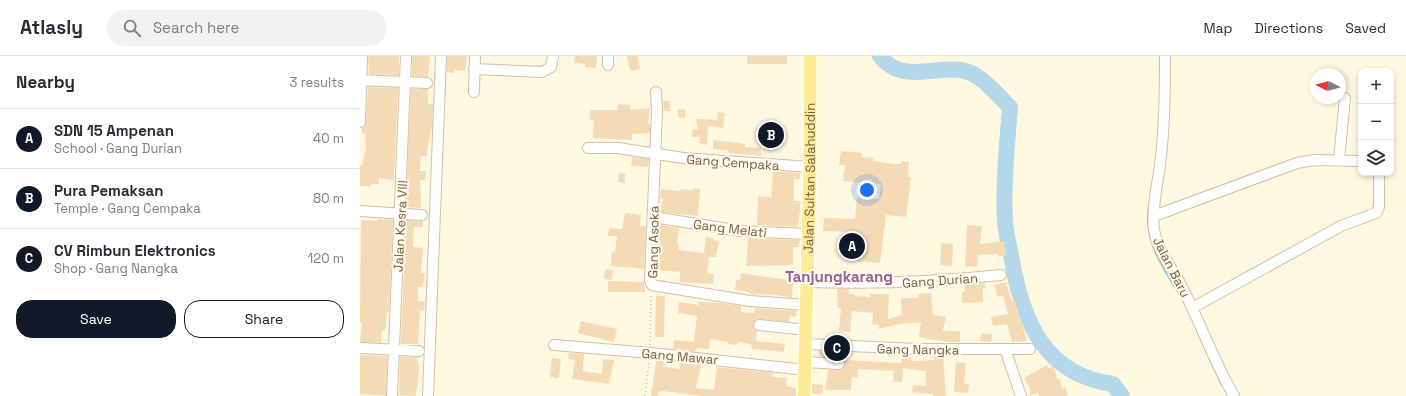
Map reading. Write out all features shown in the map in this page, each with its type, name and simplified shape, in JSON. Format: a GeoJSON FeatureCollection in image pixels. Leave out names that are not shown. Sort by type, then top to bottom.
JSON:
{"type":"FeatureCollection","features":[{"type":"Feature","properties":{"kind":"main road","name":"Jalan Sultan Salahuddin"},"geometry":{"type":"LineString","coordinates":[[804,396],[807,234],[810,167],[810,56]]}},
{"type":"Feature","properties":{"kind":"street"},"geometry":{"type":"LineString","coordinates":[[360,122],[360,80],[362,56]]}},
{"type":"Feature","properties":{"kind":"street","name":"Jalan Kesra VIII"},"geometry":{"type":"LineString","coordinates":[[392,396],[406,56]]}},
{"type":"Feature","properties":{"kind":"street"},"geometry":{"type":"LineString","coordinates":[[428,396],[441,56]]}},
{"type":"Feature","properties":{"kind":"street"},"geometry":{"type":"LineString","coordinates":[[474,92],[475,56]]}},
{"type":"Feature","properties":{"kind":"street"},"geometry":{"type":"LineString","coordinates":[[474,69],[540,72],[547,70],[552,65],[553,56]]}},
{"type":"Feature","properties":{"kind":"street","name":"Jalan Baru"},"geometry":{"type":"LineString","coordinates":[[1165,56],[1164,131],[1154,216],[1154,231],[1158,244],[1192,308],[1214,359],[1234,396]]}},
{"type":"Feature","properties":{"kind":"street"},"geometry":{"type":"LineString","coordinates":[[360,80],[427,83]]}},
{"type":"Feature","properties":{"kind":"street","name":"Gang Asoka"},"geometry":{"type":"LineString","coordinates":[[656,92],[656,155],[650,281],[652,285],[750,301],[806,305]]}},
{"type":"Feature","properties":{"kind":"street"},"geometry":{"type":"LineString","coordinates":[[1340,160],[1345,104]]}},
{"type":"Feature","properties":{"kind":"street","name":"Gang Cempaka"},"geometry":{"type":"LineString","coordinates":[[588,148],[618,148],[656,155],[752,164],[810,167]]}},
{"type":"Feature","properties":{"kind":"street"},"geometry":{"type":"LineString","coordinates":[[1154,216],[1297,163],[1315,160],[1358,161]]}},
{"type":"Feature","properties":{"kind":"street"},"geometry":{"type":"LineString","coordinates":[[1192,308],[1342,226],[1376,213],[1379,207],[1379,176]]}},
{"type":"Feature","properties":{"kind":"street"},"geometry":{"type":"LineString","coordinates":[[360,211],[422,215]]}},
{"type":"Feature","properties":{"kind":"street","name":"Gang Melati"},"geometry":{"type":"LineString","coordinates":[[654,217],[741,231],[807,234]]}},
{"type":"Feature","properties":{"kind":"street","name":"Gang Durian"},"geometry":{"type":"LineString","coordinates":[[807,282],[874,284],[962,279],[1001,275]]}},
{"type":"Feature","properties":{"kind":"street"},"geometry":{"type":"LineString","coordinates":[[759,325],[806,330]]}},
{"type":"Feature","properties":{"kind":"street","name":"Gang Nangka"},"geometry":{"type":"LineString","coordinates":[[806,344],[886,348],[1030,348]]}},
{"type":"Feature","properties":{"kind":"street","name":"Gang Mawar"},"geometry":{"type":"LineString","coordinates":[[554,345],[805,366],[839,364]]}},
{"type":"Feature","properties":{"kind":"street"},"geometry":{"type":"LineString","coordinates":[[360,348],[419,351]]}},
{"type":"Feature","properties":{"kind":"street"},"geometry":{"type":"LineString","coordinates":[[1005,349],[1021,396]]}},
{"type":"Feature","properties":{"kind":"path"},"geometry":{"type":"LineString","coordinates":[[645,396],[651,353],[649,343],[652,285]]}},
{"type":"Feature","properties":{"kind":"building"},"geometry":{"type":"Polygon","coordinates":[[[368,56],[399,56],[399,75],[369,74],[368,56]]]}},
{"type":"Feature","properties":{"kind":"building"},"geometry":{"type":"Polygon","coordinates":[[[412,56],[430,56],[428,77],[412,76],[412,56]]]}},
{"type":"Feature","properties":{"kind":"building"},"geometry":{"type":"Polygon","coordinates":[[[447,56],[467,56],[465,71],[455,70],[454,73],[447,72],[447,56]]]}},
{"type":"Feature","properties":{"kind":"building"},"geometry":{"type":"Polygon","coordinates":[[[575,56],[597,56],[596,68],[585,67],[585,64],[574,63],[575,56]]]}},
{"type":"Feature","properties":{"kind":"building"},"geometry":{"type":"Polygon","coordinates":[[[627,56],[638,56],[640,69],[630,71],[627,56]]]}},
{"type":"Feature","properties":{"kind":"building"},"geometry":{"type":"Polygon","coordinates":[[[747,56],[787,56],[787,64],[747,64],[747,56]]]}},
{"type":"Feature","properties":{"kind":"building"},"geometry":{"type":"Polygon","coordinates":[[[368,87],[398,88],[394,180],[379,178],[379,184],[360,186],[360,165],[362,165],[366,148],[365,134],[362,133],[362,128],[366,122],[368,87]]]}},
{"type":"Feature","properties":{"kind":"building"},"geometry":{"type":"Polygon","coordinates":[[[411,89],[428,89],[428,104],[433,104],[432,126],[427,156],[421,156],[420,171],[426,171],[425,181],[420,180],[421,208],[406,207],[411,89]]]}},
{"type":"Feature","properties":{"kind":"building"},"geometry":{"type":"Polygon","coordinates":[[[663,101],[670,101],[670,111],[664,111],[663,101]]]}},
{"type":"Feature","properties":{"kind":"building"},"geometry":{"type":"Polygon","coordinates":[[[618,104],[630,105],[630,110],[650,108],[648,124],[650,124],[650,133],[632,134],[632,140],[593,138],[594,120],[590,120],[590,110],[617,110],[618,104]]]}},
{"type":"Feature","properties":{"kind":"building"},"geometry":{"type":"Polygon","coordinates":[[[678,109],[685,110],[685,118],[678,117],[678,109]]]}},
{"type":"Feature","properties":{"kind":"building"},"geometry":{"type":"Polygon","coordinates":[[[718,112],[725,113],[723,128],[708,126],[707,145],[699,143],[700,137],[692,137],[693,129],[698,130],[696,119],[717,120],[718,112]]]}},
{"type":"Feature","properties":{"kind":"building"},"geometry":{"type":"Polygon","coordinates":[[[713,140],[745,144],[745,147],[761,148],[761,156],[728,153],[728,150],[713,149],[713,140]]]}},
{"type":"Feature","properties":{"kind":"building"},"geometry":{"type":"Polygon","coordinates":[[[841,151],[862,153],[861,157],[873,158],[873,161],[894,164],[902,164],[902,161],[909,162],[908,177],[911,177],[906,217],[886,215],[880,263],[856,261],[859,232],[823,231],[824,218],[855,219],[857,197],[879,199],[881,184],[843,181],[845,165],[839,165],[841,151]]]}},
{"type":"Feature","properties":{"kind":"building"},"geometry":{"type":"Polygon","coordinates":[[[632,157],[649,159],[648,167],[631,166],[632,157]]]}},
{"type":"Feature","properties":{"kind":"building"},"geometry":{"type":"Polygon","coordinates":[[[773,171],[800,173],[800,179],[794,179],[794,201],[801,201],[798,227],[757,225],[758,196],[771,197],[773,171]]]}},
{"type":"Feature","properties":{"kind":"building"},"geometry":{"type":"Polygon","coordinates":[[[619,173],[625,174],[625,183],[618,182],[619,173]]]}},
{"type":"Feature","properties":{"kind":"building"},"geometry":{"type":"Polygon","coordinates":[[[693,188],[700,189],[698,216],[660,212],[663,199],[660,198],[661,189],[680,191],[680,189],[693,190],[693,188]]]}},
{"type":"Feature","properties":{"kind":"building"},"geometry":{"type":"Polygon","coordinates":[[[625,213],[641,215],[640,226],[646,226],[644,269],[611,266],[612,251],[615,252],[617,236],[608,236],[609,228],[622,229],[625,213]]]}},
{"type":"Feature","properties":{"kind":"building"},"geometry":{"type":"Polygon","coordinates":[[[377,219],[393,220],[389,312],[387,312],[385,331],[382,330],[381,343],[360,342],[362,322],[360,322],[361,220],[377,221],[377,219]]]}},
{"type":"Feature","properties":{"kind":"building"},"geometry":{"type":"Polygon","coordinates":[[[406,220],[423,221],[423,227],[414,227],[413,247],[423,248],[421,273],[425,273],[423,287],[418,287],[418,301],[425,302],[424,311],[420,310],[418,344],[401,344],[406,220]]]}},
{"type":"Feature","properties":{"kind":"building"},"geometry":{"type":"Polygon","coordinates":[[[659,225],[679,228],[677,244],[679,245],[678,250],[704,253],[706,237],[714,238],[713,240],[719,241],[716,257],[709,257],[707,273],[714,274],[713,284],[680,282],[680,272],[657,270],[659,225]]]}},
{"type":"Feature","properties":{"kind":"building"},"geometry":{"type":"Polygon","coordinates":[[[967,225],[982,226],[980,244],[1004,241],[1006,256],[998,256],[997,254],[978,255],[977,267],[965,266],[967,225]]]}},
{"type":"Feature","properties":{"kind":"building"},"geometry":{"type":"Polygon","coordinates":[[[748,238],[800,240],[799,247],[793,247],[793,265],[746,266],[748,238]]]}},
{"type":"Feature","properties":{"kind":"building"},"geometry":{"type":"Polygon","coordinates":[[[941,243],[953,244],[952,266],[940,265],[941,243]]]}},
{"type":"Feature","properties":{"kind":"building"},"geometry":{"type":"Polygon","coordinates":[[[605,269],[613,270],[612,280],[604,279],[605,269]]]}},
{"type":"Feature","properties":{"kind":"building"},"geometry":{"type":"Polygon","coordinates":[[[787,270],[794,270],[792,298],[778,295],[749,294],[749,292],[735,290],[736,280],[740,280],[741,273],[788,280],[787,270]]]}},
{"type":"Feature","properties":{"kind":"building"},"geometry":{"type":"Polygon","coordinates":[[[608,281],[644,282],[645,292],[608,292],[608,281]]]}},
{"type":"Feature","properties":{"kind":"building"},"geometry":{"type":"Polygon","coordinates":[[[1006,282],[1012,302],[1015,301],[1027,341],[1012,342],[1007,324],[993,326],[991,317],[1008,314],[1003,295],[998,297],[994,285],[1006,282]]]}},
{"type":"Feature","properties":{"kind":"building"},"geometry":{"type":"Polygon","coordinates":[[[985,283],[986,288],[983,288],[983,302],[962,303],[962,292],[965,292],[964,285],[985,283]]]}},
{"type":"Feature","properties":{"kind":"building"},"geometry":{"type":"Polygon","coordinates":[[[837,289],[849,289],[849,294],[855,294],[855,296],[870,297],[870,294],[889,294],[888,319],[902,315],[901,298],[918,298],[918,294],[931,293],[933,315],[946,317],[943,331],[960,331],[960,342],[948,342],[919,337],[921,322],[901,324],[878,329],[879,325],[872,324],[873,313],[852,311],[850,332],[839,331],[841,308],[838,308],[837,289]]]}},
{"type":"Feature","properties":{"kind":"building"},"geometry":{"type":"Polygon","coordinates":[[[656,296],[665,296],[664,337],[655,337],[656,296]]]}},
{"type":"Feature","properties":{"kind":"building"},"geometry":{"type":"Polygon","coordinates":[[[679,302],[698,305],[698,302],[721,303],[741,306],[741,312],[754,313],[755,308],[796,311],[796,317],[790,316],[789,322],[756,319],[753,324],[753,328],[757,331],[756,341],[785,344],[784,352],[752,349],[751,344],[738,342],[737,345],[728,344],[728,342],[710,339],[709,349],[697,348],[696,351],[673,349],[674,340],[693,342],[694,340],[697,316],[678,313],[679,302]]]}},
{"type":"Feature","properties":{"kind":"building"},"geometry":{"type":"Polygon","coordinates":[[[581,321],[617,329],[614,342],[578,333],[581,321]]]}},
{"type":"Feature","properties":{"kind":"building"},"geometry":{"type":"Polygon","coordinates":[[[981,333],[992,334],[991,342],[980,341],[981,333]]]}},
{"type":"Feature","properties":{"kind":"building"},"geometry":{"type":"Polygon","coordinates":[[[818,351],[844,352],[844,360],[901,363],[901,356],[912,357],[911,361],[934,360],[934,356],[943,356],[946,396],[933,396],[933,394],[912,392],[913,385],[926,386],[926,371],[903,368],[902,382],[893,382],[894,371],[858,369],[858,378],[852,377],[851,390],[825,390],[828,370],[842,370],[845,361],[840,358],[819,356],[818,351]]]}},
{"type":"Feature","properties":{"kind":"building"},"geometry":{"type":"Polygon","coordinates":[[[569,353],[584,354],[583,371],[602,374],[603,359],[614,360],[609,384],[572,379],[575,360],[568,359],[569,353]]]}},
{"type":"Feature","properties":{"kind":"building"},"geometry":{"type":"Polygon","coordinates":[[[360,355],[387,356],[386,396],[360,394],[360,355]]]}},
{"type":"Feature","properties":{"kind":"building"},"geometry":{"type":"Polygon","coordinates":[[[400,357],[417,357],[419,370],[416,396],[399,395],[400,357]]]}},
{"type":"Feature","properties":{"kind":"building"},"geometry":{"type":"Polygon","coordinates":[[[552,358],[561,359],[559,378],[550,377],[552,358]]]}},
{"type":"Feature","properties":{"kind":"building"},"geometry":{"type":"Polygon","coordinates":[[[654,360],[664,361],[663,367],[680,369],[680,363],[701,365],[696,388],[714,390],[717,367],[773,373],[772,377],[787,378],[786,386],[796,388],[796,396],[702,396],[662,391],[659,392],[658,396],[651,396],[656,362],[654,360]]]}},
{"type":"Feature","properties":{"kind":"building"},"geometry":{"type":"Polygon","coordinates":[[[956,362],[966,363],[964,384],[969,384],[968,393],[954,392],[956,362]]]}},
{"type":"Feature","properties":{"kind":"building"},"geometry":{"type":"Polygon","coordinates":[[[1047,365],[1048,368],[1054,367],[1057,379],[1060,379],[1062,389],[1065,387],[1068,396],[1039,396],[1038,393],[1031,395],[1030,389],[1024,378],[1047,365]]]}},
{"type":"Feature","properties":{"kind":"building"},"geometry":{"type":"Polygon","coordinates":[[[812,384],[823,385],[823,394],[812,394],[812,384]]]}},
{"type":"Feature","properties":{"kind":"waterway"},"geometry":{"type":"LineString","coordinates":[[880,56],[889,64],[908,72],[950,69],[968,72],[982,80],[1010,107],[1005,179],[1005,222],[1007,237],[1023,305],[1041,342],[1054,357],[1070,370],[1090,379],[1113,384],[1122,396]]}},
{"type":"Feature","properties":{"kind":"waterway"},"geometry":{"type":"LineString","coordinates":[[1149,208],[1148,220],[1152,243],[1167,275],[1180,294]]}},
{"type":"Feature","properties":{"kind":"waterway"},"geometry":{"type":"LineString","coordinates":[[1209,357],[1222,385]]}},
{"type":"Feature","properties":{"kind":"place","name":"Pura Pemaksan"},"geometry":{"type":"Point","coordinates":[771,135]}},
{"type":"Feature","properties":{"kind":"place","name":"SDN 15 Ampenan"},"geometry":{"type":"Point","coordinates":[852,246]}},
{"type":"Feature","properties":{"kind":"place","name":"CV Rimbun Elektronics"},"geometry":{"type":"Point","coordinates":[837,348]}},
{"type":"Feature","properties":{"kind":"district","name":"Tanjungkarang"},"geometry":{"type":"Point","coordinates":[839,277]}}]}
